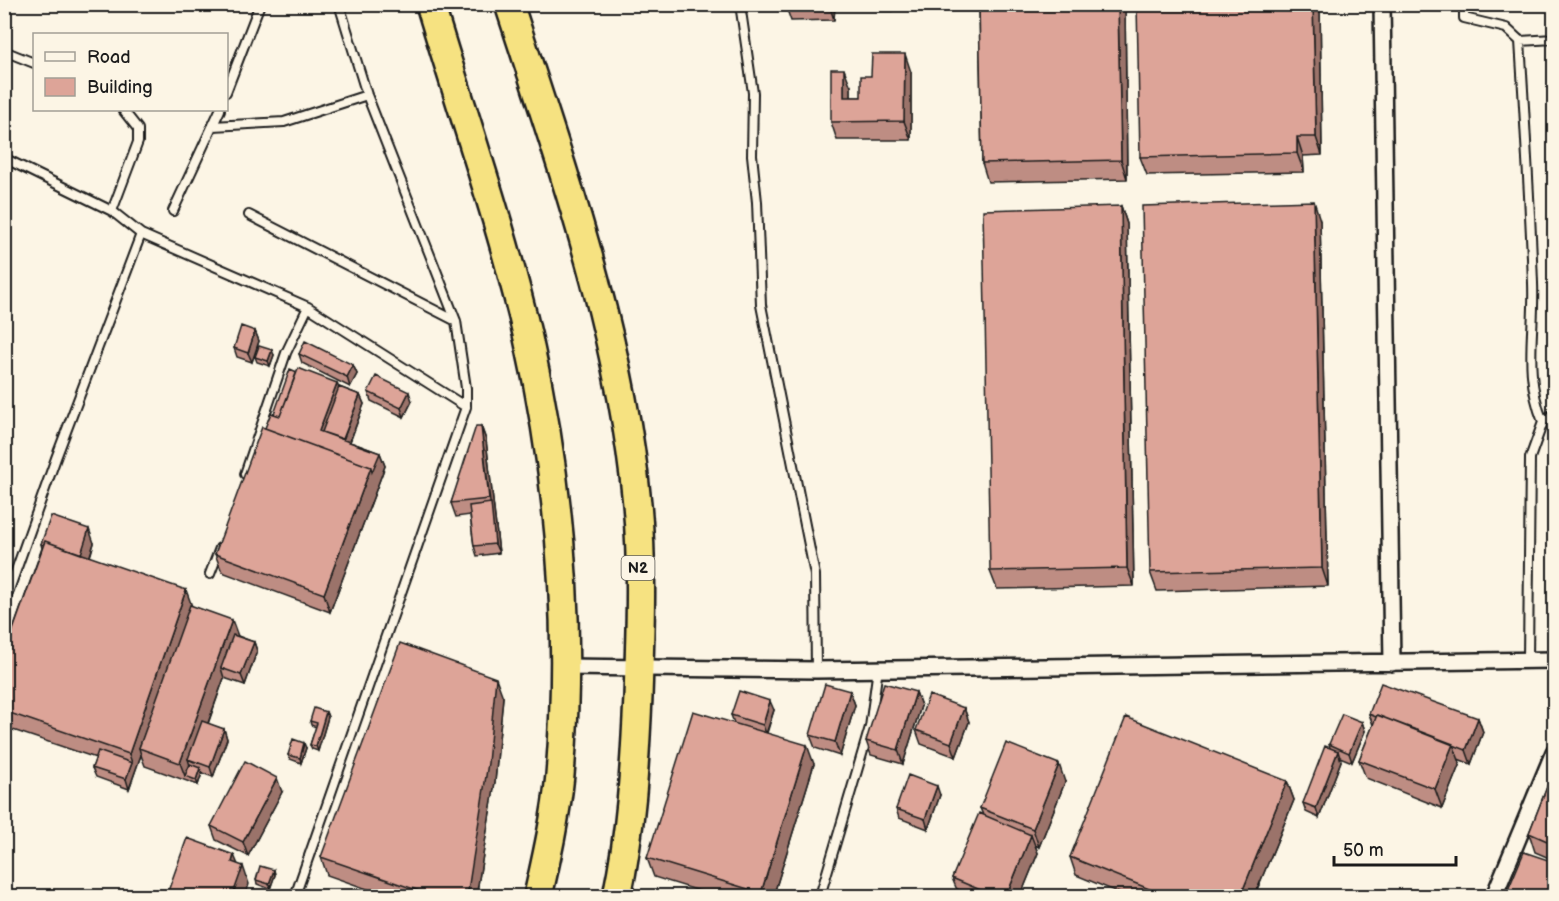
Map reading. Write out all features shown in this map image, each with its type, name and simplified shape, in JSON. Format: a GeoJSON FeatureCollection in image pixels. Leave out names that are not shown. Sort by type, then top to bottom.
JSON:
{"type":"FeatureCollection","features":[{"type":"Feature","properties":{"kind":"highway"},"geometry":{"type":"LineString","coordinates":[[430,4],[506,255],[528,338],[547,435],[554,499],[565,667],[560,776],[551,839],[538,897]]}},
{"type":"Feature","properties":{"kind":"highway","name":"N2"},"geometry":{"type":"LineString","coordinates":[[509,4],[586,243],[618,386],[637,506],[639,667],[634,780],[629,830],[616,897]]}},
{"type":"Feature","properties":{"kind":"street"},"geometry":{"type":"LineString","coordinates":[[1382,4],[1392,663]]}},
{"type":"Feature","properties":{"kind":"street"},"geometry":{"type":"LineString","coordinates":[[565,667],[816,670],[1554,660]]}},
{"type":"Feature","properties":{"kind":"street"},"geometry":{"type":"LineString","coordinates":[[1494,897],[1554,752]]}},
{"type":"Feature","properties":{"kind":"lane"},"geometry":{"type":"LineString","coordinates":[[228,87],[260,4]]}},
{"type":"Feature","properties":{"kind":"lane"},"geometry":{"type":"LineString","coordinates":[[295,897],[466,407],[465,378],[456,321],[367,95],[339,4]]}},
{"type":"Feature","properties":{"kind":"lane"},"geometry":{"type":"LineString","coordinates":[[740,4],[753,93],[752,155],[757,202],[760,305],[815,575],[816,670]]}},
{"type":"Feature","properties":{"kind":"lane"},"geometry":{"type":"LineString","coordinates":[[1464,4],[1464,18],[1506,28],[1520,41],[1533,284],[1530,358],[1534,398],[1543,423]]}},
{"type":"Feature","properties":{"kind":"lane"},"geometry":{"type":"LineString","coordinates":[[1520,41],[1554,39]]}},
{"type":"Feature","properties":{"kind":"lane"},"geometry":{"type":"LineString","coordinates":[[4,51],[33,63]]}},
{"type":"Feature","properties":{"kind":"lane"},"geometry":{"type":"LineString","coordinates":[[213,126],[284,122],[367,95]]}},
{"type":"Feature","properties":{"kind":"lane"},"geometry":{"type":"LineString","coordinates":[[112,212],[138,142],[138,129],[124,111]]}},
{"type":"Feature","properties":{"kind":"lane"},"geometry":{"type":"LineString","coordinates":[[173,210],[220,111]]}},
{"type":"Feature","properties":{"kind":"lane"},"geometry":{"type":"LineString","coordinates":[[4,158],[112,212],[141,234],[308,308],[466,407]]}},
{"type":"Feature","properties":{"kind":"lane"},"geometry":{"type":"LineString","coordinates":[[249,215],[456,321]]}},
{"type":"Feature","properties":{"kind":"lane"},"geometry":{"type":"LineString","coordinates":[[4,604],[56,458],[141,234]]}},
{"type":"Feature","properties":{"kind":"lane"},"geometry":{"type":"LineString","coordinates":[[243,478],[286,353],[308,308]]}},
{"type":"Feature","properties":{"kind":"lane"},"geometry":{"type":"LineString","coordinates":[[1528,660],[1530,458],[1543,423],[1554,413]]}},
{"type":"Feature","properties":{"kind":"lane"},"geometry":{"type":"LineString","coordinates":[[210,574],[224,534]]}},
{"type":"Feature","properties":{"kind":"lane"},"geometry":{"type":"LineString","coordinates":[[820,897],[867,738],[878,668]]}},
{"type":"Feature","properties":{"kind":"building"},"geometry":{"type":"Polygon","coordinates":[[[979,4],[1118,4],[1121,160],[982,163],[979,4]]]}},
{"type":"Feature","properties":{"kind":"building"},"geometry":{"type":"Polygon","coordinates":[[[1137,4],[1313,4],[1316,137],[1297,137],[1297,153],[1140,157],[1137,4]]]}},
{"type":"Feature","properties":{"kind":"building"},"geometry":{"type":"Polygon","coordinates":[[[872,54],[905,54],[904,121],[831,122],[831,69],[844,69],[844,97],[861,97],[861,76],[871,76],[872,54]]]}},
{"type":"Feature","properties":{"kind":"building"},"geometry":{"type":"Polygon","coordinates":[[[1314,201],[1322,568],[1150,572],[1142,206],[1314,201]]]}},
{"type":"Feature","properties":{"kind":"building"},"geometry":{"type":"Polygon","coordinates":[[[1121,206],[1127,568],[990,571],[983,210],[1121,206]]]}},
{"type":"Feature","properties":{"kind":"building"},"geometry":{"type":"Polygon","coordinates":[[[241,326],[255,331],[248,353],[234,348],[241,326]]]}},
{"type":"Feature","properties":{"kind":"building"},"geometry":{"type":"Polygon","coordinates":[[[305,341],[353,365],[347,377],[299,354],[305,341]]]}},
{"type":"Feature","properties":{"kind":"building"},"geometry":{"type":"Polygon","coordinates":[[[259,346],[272,350],[268,361],[255,357],[259,346]]]}},
{"type":"Feature","properties":{"kind":"building"},"geometry":{"type":"Polygon","coordinates":[[[298,368],[337,383],[319,431],[380,453],[372,472],[371,467],[265,428],[271,413],[280,416],[298,368]]]}},
{"type":"Feature","properties":{"kind":"building"},"geometry":{"type":"Polygon","coordinates":[[[290,369],[297,372],[280,416],[274,414],[290,369]]]}},
{"type":"Feature","properties":{"kind":"building"},"geometry":{"type":"Polygon","coordinates":[[[376,376],[409,392],[401,408],[368,392],[376,376]]]}},
{"type":"Feature","properties":{"kind":"building"},"geometry":{"type":"Polygon","coordinates":[[[339,387],[360,395],[343,439],[322,432],[339,387]]]}},
{"type":"Feature","properties":{"kind":"building"},"geometry":{"type":"Polygon","coordinates":[[[476,426],[481,426],[489,499],[451,503],[476,426]]]}},
{"type":"Feature","properties":{"kind":"building"},"geometry":{"type":"Polygon","coordinates":[[[262,427],[371,467],[324,594],[215,554],[262,427]]]}},
{"type":"Feature","properties":{"kind":"building"},"geometry":{"type":"Polygon","coordinates":[[[491,503],[495,544],[474,546],[469,506],[491,503]]]}},
{"type":"Feature","properties":{"kind":"building"},"geometry":{"type":"Polygon","coordinates":[[[51,516],[89,529],[81,554],[45,541],[43,545],[41,544],[51,516]]]}},
{"type":"Feature","properties":{"kind":"building"},"geometry":{"type":"Polygon","coordinates":[[[45,541],[186,590],[129,754],[4,711],[4,655],[45,541]]]}},
{"type":"Feature","properties":{"kind":"building"},"geometry":{"type":"Polygon","coordinates":[[[190,605],[232,620],[180,763],[139,748],[190,605]]]}},
{"type":"Feature","properties":{"kind":"building"},"geometry":{"type":"Polygon","coordinates":[[[233,635],[254,642],[241,675],[221,668],[233,635]]]}},
{"type":"Feature","properties":{"kind":"building"},"geometry":{"type":"Polygon","coordinates":[[[400,643],[496,678],[488,763],[467,897],[437,897],[321,857],[400,643]]]}},
{"type":"Feature","properties":{"kind":"building"},"geometry":{"type":"Polygon","coordinates":[[[884,683],[916,692],[898,750],[866,741],[884,683]]]}},
{"type":"Feature","properties":{"kind":"building"},"geometry":{"type":"Polygon","coordinates":[[[1381,683],[1478,718],[1466,750],[1377,715],[1376,717],[1369,714],[1381,683]]]}},
{"type":"Feature","properties":{"kind":"building"},"geometry":{"type":"Polygon","coordinates":[[[825,684],[850,691],[835,742],[810,735],[825,684]]]}},
{"type":"Feature","properties":{"kind":"building"},"geometry":{"type":"Polygon","coordinates":[[[739,691],[770,701],[763,725],[731,715],[739,691]]]}},
{"type":"Feature","properties":{"kind":"building"},"geometry":{"type":"Polygon","coordinates":[[[929,695],[964,708],[951,743],[916,730],[929,695]]]}},
{"type":"Feature","properties":{"kind":"building"},"geometry":{"type":"Polygon","coordinates":[[[314,708],[326,712],[316,746],[310,745],[317,723],[310,721],[314,708]]]}},
{"type":"Feature","properties":{"kind":"building"},"geometry":{"type":"Polygon","coordinates":[[[693,711],[807,745],[761,893],[647,858],[693,711]]]}},
{"type":"Feature","properties":{"kind":"building"},"geometry":{"type":"Polygon","coordinates":[[[1342,714],[1362,722],[1349,753],[1329,744],[1342,714]]]}},
{"type":"Feature","properties":{"kind":"building"},"geometry":{"type":"Polygon","coordinates":[[[1377,715],[1453,744],[1435,789],[1359,760],[1377,715]]]}},
{"type":"Feature","properties":{"kind":"building"},"geometry":{"type":"Polygon","coordinates":[[[1126,717],[1287,781],[1240,897],[1169,897],[1070,857],[1126,717]]]}},
{"type":"Feature","properties":{"kind":"building"},"geometry":{"type":"Polygon","coordinates":[[[202,721],[224,729],[210,767],[188,759],[202,721]]]}},
{"type":"Feature","properties":{"kind":"building"},"geometry":{"type":"Polygon","coordinates":[[[293,739],[304,743],[300,758],[288,755],[293,739]]]}},
{"type":"Feature","properties":{"kind":"building"},"geometry":{"type":"Polygon","coordinates":[[[1006,743],[1059,764],[1033,829],[980,808],[1006,743]]]}},
{"type":"Feature","properties":{"kind":"building"},"geometry":{"type":"Polygon","coordinates":[[[1325,746],[1338,751],[1316,808],[1303,803],[1325,746]]]}},
{"type":"Feature","properties":{"kind":"building"},"geometry":{"type":"Polygon","coordinates":[[[98,751],[132,763],[126,779],[92,768],[98,751]]]}},
{"type":"Feature","properties":{"kind":"building"},"geometry":{"type":"Polygon","coordinates":[[[245,761],[277,778],[243,842],[211,826],[245,761]]]}},
{"type":"Feature","properties":{"kind":"building"},"geometry":{"type":"Polygon","coordinates":[[[190,764],[200,768],[196,780],[185,776],[190,764]]]}},
{"type":"Feature","properties":{"kind":"building"},"geometry":{"type":"Polygon","coordinates":[[[1554,769],[1554,844],[1529,833],[1554,769]]]}},
{"type":"Feature","properties":{"kind":"building"},"geometry":{"type":"Polygon","coordinates":[[[908,775],[937,786],[925,819],[896,809],[908,775]]]}},
{"type":"Feature","properties":{"kind":"building"},"geometry":{"type":"Polygon","coordinates":[[[979,813],[1031,835],[1006,897],[997,897],[952,878],[979,813]]]}},
{"type":"Feature","properties":{"kind":"building"},"geometry":{"type":"Polygon","coordinates":[[[187,838],[234,855],[232,862],[243,866],[232,897],[166,897],[187,838]]]}},
{"type":"Feature","properties":{"kind":"building"},"geometry":{"type":"Polygon","coordinates":[[[1524,852],[1554,862],[1554,897],[1505,897],[1524,852]]]}},
{"type":"Feature","properties":{"kind":"building"},"geometry":{"type":"Polygon","coordinates":[[[260,866],[274,870],[269,884],[256,880],[260,866]]]}},
{"type":"Feature","properties":{"kind":"building"},"geometry":{"type":"Polygon","coordinates":[[[957,889],[978,897],[954,897],[957,889]]]}}]}
